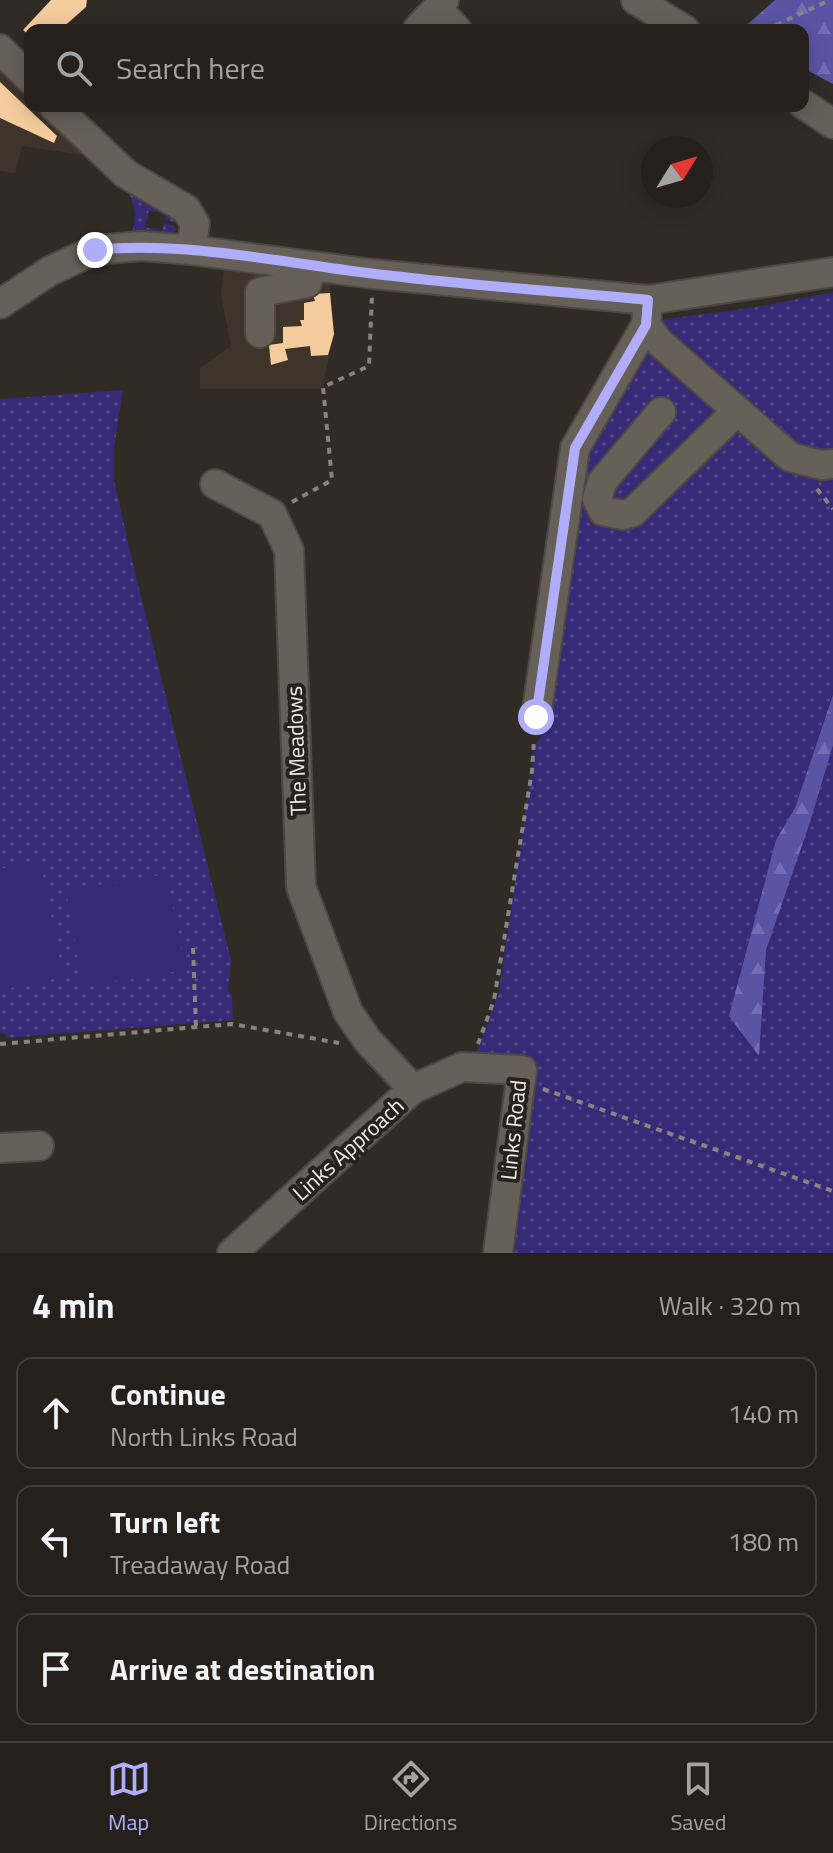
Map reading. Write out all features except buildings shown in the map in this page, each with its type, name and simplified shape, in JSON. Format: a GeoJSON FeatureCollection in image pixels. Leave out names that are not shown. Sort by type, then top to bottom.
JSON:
{"type":"FeatureCollection","features":[{"type":"Feature","properties":{"kind":"street"},"geometry":{"type":"LineString","coordinates":[[636,0],[675,24]]}},
{"type":"Feature","properties":{"kind":"street"},"geometry":{"type":"LineString","coordinates":[[422,24],[430,13],[447,13]]}},
{"type":"Feature","properties":{"kind":"street"},"geometry":{"type":"LineString","coordinates":[[0,49],[24,73]]}},
{"type":"Feature","properties":{"kind":"street"},"geometry":{"type":"LineString","coordinates":[[809,108],[833,124]]}},
{"type":"Feature","properties":{"kind":"street"},"geometry":{"type":"LineString","coordinates":[[60,112],[126,174],[186,209],[195,224],[191,250]]}},
{"type":"Feature","properties":{"kind":"street"},"geometry":{"type":"LineString","coordinates":[[0,304],[50,271],[95,250],[141,246],[191,250],[647,312],[833,272]]}},
{"type":"Feature","properties":{"kind":"street"},"geometry":{"type":"LineString","coordinates":[[260,333],[260,292],[307,283],[311,266]]}},
{"type":"Feature","properties":{"kind":"street"},"geometry":{"type":"LineString","coordinates":[[647,312],[659,342],[790,457],[821,465],[833,464]]}},
{"type":"Feature","properties":{"kind":"street"},"geometry":{"type":"LineString","coordinates":[[536,717],[575,448],[647,312]]}},
{"type":"Feature","properties":{"kind":"street"},"geometry":{"type":"LineString","coordinates":[[661,412],[602,482],[597,499],[603,511],[623,515],[633,512],[737,411]]}},
{"type":"Feature","properties":{"kind":"street"},"geometry":{"type":"LineString","coordinates":[[215,484],[272,514]]}},
{"type":"Feature","properties":{"kind":"street","name":"The Meadows"},"geometry":{"type":"LineString","coordinates":[[272,514],[289,550],[301,887],[361,1043]]}},
{"type":"Feature","properties":{"kind":"street","name":"Links Approach"},"geometry":{"type":"LineString","coordinates":[[232,1253],[413,1089],[361,1043]]}},
{"type":"Feature","properties":{"kind":"street","name":"Links Road"},"geometry":{"type":"LineString","coordinates":[[413,1089],[462,1067],[522,1070],[498,1253]]}},
{"type":"Feature","properties":{"kind":"street"},"geometry":{"type":"LineString","coordinates":[[0,1148],[39,1146]]}},
{"type":"Feature","properties":{"kind":"path"},"geometry":{"type":"LineString","coordinates":[[778,24],[830,0]]}},
{"type":"Feature","properties":{"kind":"path"},"geometry":{"type":"LineString","coordinates":[[272,514],[332,480],[323,387],[369,366],[373,274]]}},
{"type":"Feature","properties":{"kind":"path"},"geometry":{"type":"LineString","coordinates":[[462,1067],[480,1041],[494,1000],[532,771],[536,717]]}},
{"type":"Feature","properties":{"kind":"path"},"geometry":{"type":"LineString","coordinates":[[193,948],[196,1028]]}},
{"type":"Feature","properties":{"kind":"path"},"geometry":{"type":"LineString","coordinates":[[0,1044],[232,1024],[361,1043]]}},
{"type":"Feature","properties":{"kind":"path"},"geometry":{"type":"LineString","coordinates":[[522,1081],[833,1191]]}},
{"type":"Feature","properties":{"kind":"shaded area"},"geometry":{"type":"Polygon","coordinates":[[[0,57],[24,81],[24,112],[53,112],[89,156],[22,146],[15,173],[0,171],[0,57]]]}},
{"type":"Feature","properties":{"kind":"shaded area"},"geometry":{"type":"Polygon","coordinates":[[[125,186],[177,219],[174,222],[164,220],[165,214],[149,210],[145,227],[162,231],[164,224],[173,225],[176,229],[173,234],[131,236],[134,211],[125,186]]]}},
{"type":"Feature","properties":{"kind":"shaded area"},"geometry":{"type":"Polygon","coordinates":[[[224,267],[330,279],[334,334],[322,389],[200,389],[200,368],[231,346],[221,295],[224,267]]]}},
{"type":"Feature","properties":{"kind":"shaded area"},"geometry":{"type":"Polygon","coordinates":[[[833,292],[833,1253],[508,1253],[530,1060],[475,1058],[499,991],[535,746],[545,730],[549,664],[575,477],[659,320],[757,307],[833,292]]]}},
{"type":"Feature","properties":{"kind":"shaded area"},"geometry":{"type":"Polygon","coordinates":[[[123,390],[114,448],[114,480],[231,960],[228,991],[232,994],[233,1020],[6,1038],[5,1034],[0,1033],[0,399],[123,390]]]}},
{"type":"Feature","properties":{"kind":"shaded area"},"geometry":{"type":"Polygon","coordinates":[[[40,861],[63,977],[0,990],[0,869],[40,861]]]}},
{"type":"Feature","properties":{"kind":"shaded area"},"geometry":{"type":"Polygon","coordinates":[[[166,874],[186,970],[83,986],[66,891],[166,874]]]}},
{"type":"Feature","properties":{"kind":"green space"},"geometry":{"type":"Polygon","coordinates":[[[775,0],[833,0],[833,84],[809,71],[809,24],[748,24],[775,0]]]}},
{"type":"Feature","properties":{"kind":"green space"},"geometry":{"type":"Polygon","coordinates":[[[833,695],[833,745],[766,950],[759,1056],[729,1016],[776,840],[795,808],[833,695]]]}},
{"type":"Feature","properties":{"kind":"route"},"geometry":{"type":"LineString","coordinates":[[95,250],[141,246],[191,250],[373,274],[648,300],[646,325],[575,448],[536,717]]}}]}
